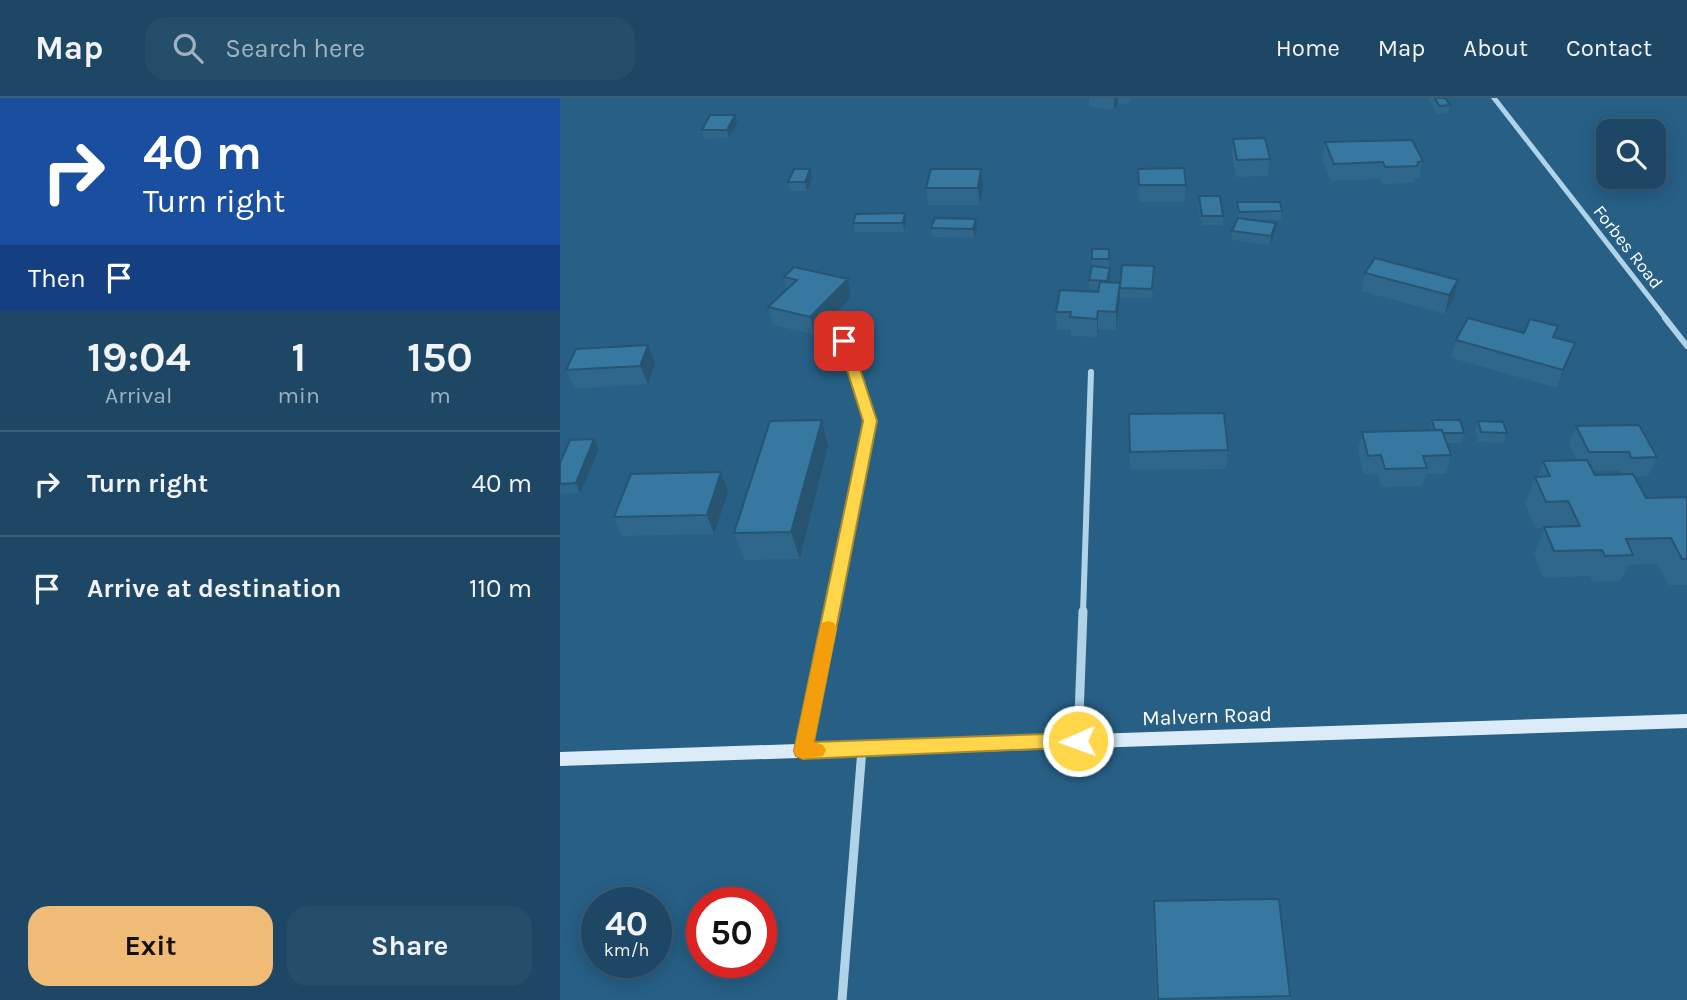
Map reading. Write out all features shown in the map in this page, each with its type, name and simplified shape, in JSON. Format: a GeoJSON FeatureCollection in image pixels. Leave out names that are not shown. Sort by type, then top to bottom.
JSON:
{"type":"FeatureCollection","features":[{"type":"Feature","properties":{"kind":"main road","name":"Malvern Road"},"geometry":{"type":"LineString","coordinates":[[560,759],[1687,721]]}},
{"type":"Feature","properties":{"kind":"street","name":"Forbes Road"},"geometry":{"type":"LineString","coordinates":[[1494,98],[1687,346]]}},
{"type":"Feature","properties":{"kind":"street"},"geometry":{"type":"LineString","coordinates":[[803,751],[870,421],[844,341]]}},
{"type":"Feature","properties":{"kind":"street"},"geometry":{"type":"LineString","coordinates":[[1078,741],[1091,372]]}},
{"type":"Feature","properties":{"kind":"street"},"geometry":{"type":"LineString","coordinates":[[842,1000],[862,749]]}},
{"type":"Feature","properties":{"kind":"building"},"geometry":{"type":"Polygon","coordinates":[[[1435,98],[1445,98],[1450,105],[1439,106],[1435,98]]]}},
{"type":"Feature","properties":{"kind":"building"},"geometry":{"type":"Polygon","coordinates":[[[710,115],[735,115],[727,130],[702,130],[710,115]]]}},
{"type":"Feature","properties":{"kind":"building"},"geometry":{"type":"Polygon","coordinates":[[[1265,138],[1270,159],[1237,160],[1233,139],[1265,138]]]}},
{"type":"Feature","properties":{"kind":"building"},"geometry":{"type":"Polygon","coordinates":[[[1412,140],[1423,161],[1418,162],[1417,166],[1385,167],[1383,162],[1334,164],[1325,142],[1412,140]]]}},
{"type":"Feature","properties":{"kind":"building"},"geometry":{"type":"Polygon","coordinates":[[[1184,168],[1186,185],[1139,185],[1138,169],[1184,168]]]}},
{"type":"Feature","properties":{"kind":"building"},"geometry":{"type":"Polygon","coordinates":[[[794,169],[810,169],[805,182],[788,182],[794,169]]]}},
{"type":"Feature","properties":{"kind":"building"},"geometry":{"type":"Polygon","coordinates":[[[931,169],[981,169],[978,188],[926,188],[931,169]]]}},
{"type":"Feature","properties":{"kind":"building"},"geometry":{"type":"Polygon","coordinates":[[[1199,196],[1220,196],[1223,216],[1202,216],[1199,196]]]}},
{"type":"Feature","properties":{"kind":"building"},"geometry":{"type":"Polygon","coordinates":[[[1237,202],[1280,202],[1282,211],[1239,212],[1237,202]]]}},
{"type":"Feature","properties":{"kind":"building"},"geometry":{"type":"Polygon","coordinates":[[[905,213],[903,223],[853,223],[856,214],[905,213]]]}},
{"type":"Feature","properties":{"kind":"building"},"geometry":{"type":"Polygon","coordinates":[[[935,218],[976,219],[973,229],[931,228],[935,218]]]}},
{"type":"Feature","properties":{"kind":"building"},"geometry":{"type":"Polygon","coordinates":[[[1238,218],[1276,223],[1271,236],[1232,231],[1238,218]]]}},
{"type":"Feature","properties":{"kind":"building"},"geometry":{"type":"Polygon","coordinates":[[[1092,249],[1109,249],[1109,259],[1092,259],[1092,249]]]}},
{"type":"Feature","properties":{"kind":"building"},"geometry":{"type":"Polygon","coordinates":[[[1375,258],[1458,280],[1449,295],[1365,273],[1375,258]]]}},
{"type":"Feature","properties":{"kind":"building"},"geometry":{"type":"Polygon","coordinates":[[[1122,265],[1154,266],[1152,289],[1120,288],[1122,265]]]}},
{"type":"Feature","properties":{"kind":"building"},"geometry":{"type":"Polygon","coordinates":[[[1092,266],[1110,268],[1107,281],[1089,280],[1092,266]]]}},
{"type":"Feature","properties":{"kind":"building"},"geometry":{"type":"Polygon","coordinates":[[[794,267],[848,279],[810,317],[768,307],[797,280],[784,277],[794,267]]]}},
{"type":"Feature","properties":{"kind":"building"},"geometry":{"type":"Polygon","coordinates":[[[1100,282],[1120,283],[1116,312],[1098,311],[1097,319],[1070,317],[1071,312],[1056,312],[1060,290],[1098,292],[1100,282]]]}},
{"type":"Feature","properties":{"kind":"building"},"geometry":{"type":"Polygon","coordinates":[[[1468,318],[1524,333],[1530,319],[1558,326],[1553,337],[1575,343],[1563,370],[1456,340],[1468,318]]]}},
{"type":"Feature","properties":{"kind":"building"},"geometry":{"type":"Polygon","coordinates":[[[648,345],[640,366],[566,370],[576,349],[648,345]]]}},
{"type":"Feature","properties":{"kind":"building"},"geometry":{"type":"Polygon","coordinates":[[[1224,413],[1228,450],[1130,452],[1129,414],[1224,413]]]}},
{"type":"Feature","properties":{"kind":"building"},"geometry":{"type":"Polygon","coordinates":[[[822,420],[791,532],[734,533],[770,421],[822,420]]]}},
{"type":"Feature","properties":{"kind":"building"},"geometry":{"type":"Polygon","coordinates":[[[1432,420],[1460,420],[1464,433],[1443,433],[1442,430],[1435,430],[1432,420]]]}},
{"type":"Feature","properties":{"kind":"building"},"geometry":{"type":"Polygon","coordinates":[[[1478,421],[1503,422],[1507,433],[1481,432],[1478,421]]]}},
{"type":"Feature","properties":{"kind":"building"},"geometry":{"type":"Polygon","coordinates":[[[1639,425],[1657,457],[1631,458],[1629,452],[1589,452],[1576,426],[1639,425]]]}},
{"type":"Feature","properties":{"kind":"building"},"geometry":{"type":"Polygon","coordinates":[[[1442,430],[1451,455],[1423,456],[1427,468],[1385,469],[1381,455],[1368,456],[1362,432],[1442,430]]]}},
{"type":"Feature","properties":{"kind":"building"},"geometry":{"type":"Polygon","coordinates":[[[594,439],[576,483],[560,484],[560,463],[570,440],[594,439]]]}},
{"type":"Feature","properties":{"kind":"building"},"geometry":{"type":"Polygon","coordinates":[[[1587,460],[1595,475],[1633,474],[1646,498],[1687,497],[1687,559],[1682,559],[1671,538],[1626,539],[1633,555],[1605,556],[1602,550],[1554,551],[1544,527],[1580,526],[1568,501],[1546,502],[1535,477],[1550,476],[1543,461],[1587,460]]]}},
{"type":"Feature","properties":{"kind":"building"},"geometry":{"type":"Polygon","coordinates":[[[721,472],[707,515],[614,517],[631,474],[721,472]]]}},
{"type":"Feature","properties":{"kind":"building"},"geometry":{"type":"Polygon","coordinates":[[[1279,899],[1290,996],[1158,999],[1154,901],[1279,899]]]}},
{"type":"Feature","properties":{"kind":"slow traffic"},"geometry":{"type":"LineString","coordinates":[[816,750],[803,751],[828,628]]}},
{"type":"Feature","properties":{"kind":"route"},"geometry":{"type":"LineString","coordinates":[[844,341],[870,421],[803,751],[1078,741]]}}]}
